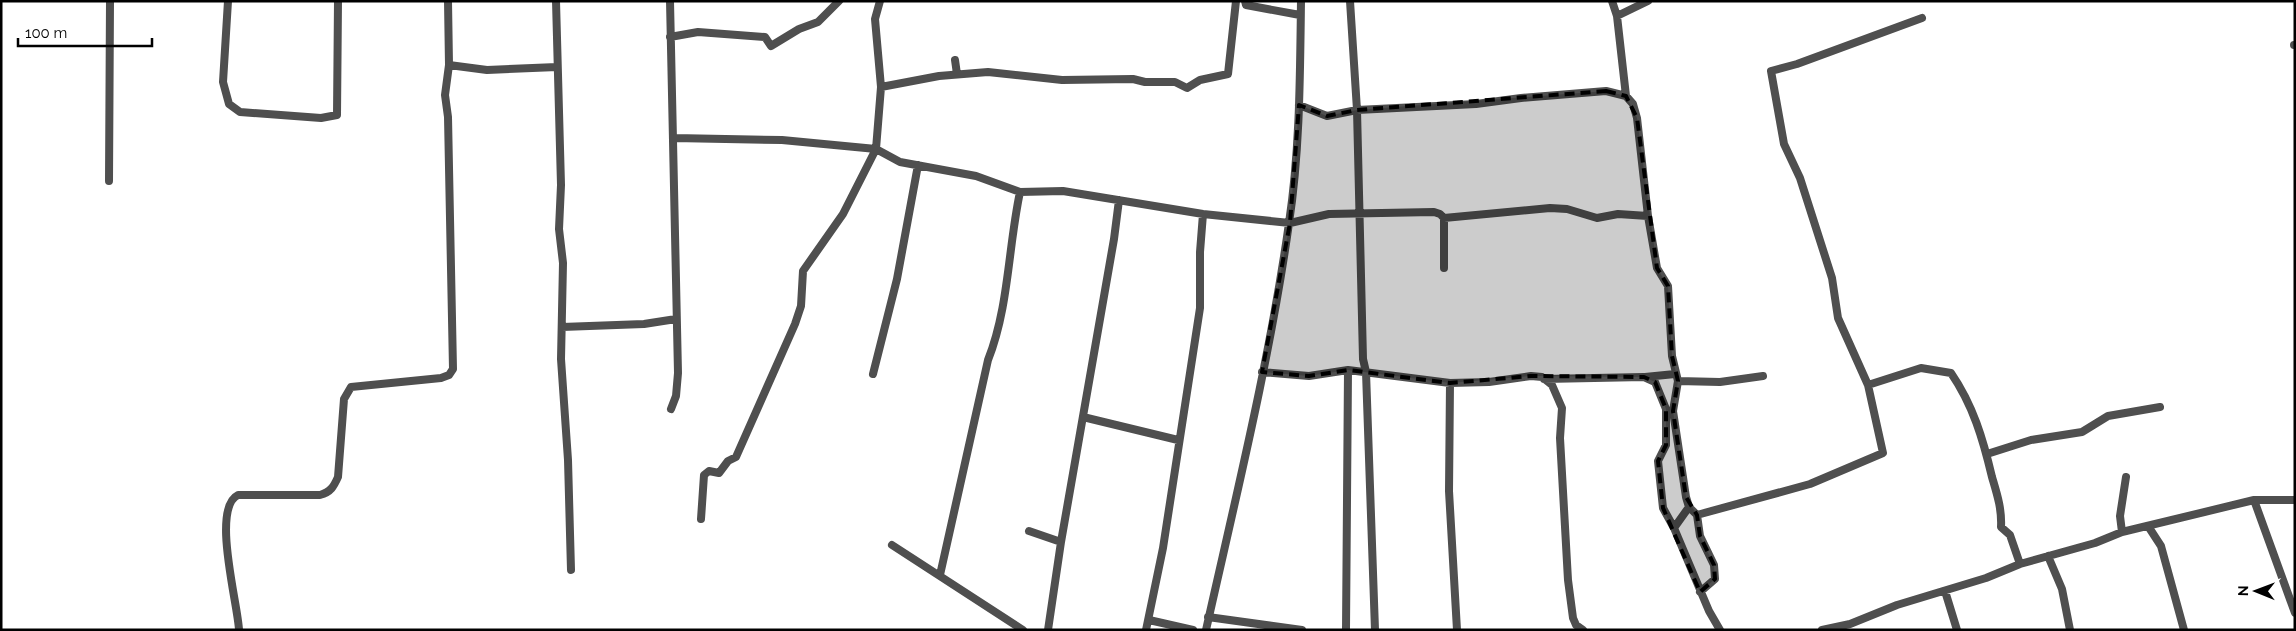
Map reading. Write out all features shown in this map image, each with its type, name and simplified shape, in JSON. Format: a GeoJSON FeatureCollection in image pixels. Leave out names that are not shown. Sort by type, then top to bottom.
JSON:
{"type":"FeatureCollection","features":[{"type":"Feature","properties":{"kind":"street"},"geometry":{"type":"LineString","coordinates":[[109,181],[110,1]]}},
{"type":"Feature","properties":{"kind":"street"},"geometry":{"type":"LineString","coordinates":[[228,1],[223,82],[229,104],[240,112],[321,118],[337,115],[338,1]]}},
{"type":"Feature","properties":{"kind":"street"},"geometry":{"type":"LineString","coordinates":[[239,630],[229,572],[227,530],[229,503],[232,498],[238,495],[320,496],[328,493],[334,486],[338,476],[344,399],[351,387],[441,378],[449,375],[453,369],[448,117],[444,95],[450,65],[448,1]]}},
{"type":"Feature","properties":{"kind":"street"},"geometry":{"type":"LineString","coordinates":[[556,1],[559,44],[557,67],[561,185],[559,228],[563,263],[561,360],[568,460],[572,570]]}},
{"type":"Feature","properties":{"kind":"street"},"geometry":{"type":"LineString","coordinates":[[670,1],[678,373],[676,396],[671,409]]}},
{"type":"Feature","properties":{"kind":"street"},"geometry":{"type":"LineString","coordinates":[[670,37],[698,32],[765,37],[771,46],[789,34],[818,22],[839,1]]}},
{"type":"Feature","properties":{"kind":"street"},"geometry":{"type":"LineString","coordinates":[[701,519],[704,475],[709,471],[719,473],[728,461],[736,457],[795,324],[801,306],[803,271],[843,214],[876,149],[881,87],[875,19],[880,1]]}},
{"type":"Feature","properties":{"kind":"street"},"geometry":{"type":"LineString","coordinates":[[881,87],[957,74],[988,72],[1062,80],[1133,78],[1145,82],[1175,82],[1187,88],[1200,80],[1228,74],[1236,1]]}},
{"type":"Feature","properties":{"kind":"street"},"geometry":{"type":"LineString","coordinates":[[1245,1],[1246,4],[1300,14]]}},
{"type":"Feature","properties":{"kind":"street"},"geometry":{"type":"LineString","coordinates":[[1350,1],[1358,110],[1361,315],[1363,359],[1366,372],[1375,630]]}},
{"type":"Feature","properties":{"kind":"street"},"geometry":{"type":"LineString","coordinates":[[1612,1],[1617,16],[1626,96],[1633,104],[1637,118],[1648,216],[1657,268],[1668,286],[1677,377],[1673,411],[1689,507],[1697,515],[1700,536],[1714,565],[1715,579],[1700,592]]}},
{"type":"Feature","properties":{"kind":"street"},"geometry":{"type":"LineString","coordinates":[[1617,16],[1648,1]]}},
{"type":"Feature","properties":{"kind":"street"},"geometry":{"type":"LineString","coordinates":[[1206,630],[1262,372],[1290,223],[1299,105],[1300,14],[1303,2]]}},
{"type":"Feature","properties":{"kind":"street"},"geometry":{"type":"LineString","coordinates":[[1697,515],[1810,484],[1883,453],[1868,385],[1838,318],[1832,278],[1800,178],[1784,144],[1771,71],[1797,64],[1922,18]]}},
{"type":"Feature","properties":{"kind":"street"},"geometry":{"type":"LineString","coordinates":[[955,60],[957,74]]}},
{"type":"Feature","properties":{"kind":"street"},"geometry":{"type":"LineString","coordinates":[[450,65],[488,70],[557,67]]}},
{"type":"Feature","properties":{"kind":"street"},"geometry":{"type":"LineString","coordinates":[[1299,105],[1326,116],[1358,110],[1476,104],[1606,91],[1626,96]]}},
{"type":"Feature","properties":{"kind":"street"},"geometry":{"type":"LineString","coordinates":[[674,138],[782,140],[876,149],[900,162],[976,176],[1020,192],[1063,191],[1203,214],[1290,223],[1329,214],[1360,215],[1434,212],[1444,218],[1444,268]]}},
{"type":"Feature","properties":{"kind":"street"},"geometry":{"type":"LineString","coordinates":[[872,374],[897,279],[918,165]]}},
{"type":"Feature","properties":{"kind":"street"},"geometry":{"type":"LineString","coordinates":[[940,575],[988,360],[996,340],[1012,230],[1020,192]]}},
{"type":"Feature","properties":{"kind":"street"},"geometry":{"type":"LineString","coordinates":[[1048,630],[1061,542],[1114,239],[1119,200]]}},
{"type":"Feature","properties":{"kind":"street"},"geometry":{"type":"LineString","coordinates":[[1444,218],[1550,208],[1567,209],[1597,218],[1618,214],[1648,216]]}},
{"type":"Feature","properties":{"kind":"street"},"geometry":{"type":"LineString","coordinates":[[1146,630],[1163,548],[1178,440],[1200,308],[1200,252],[1203,214]]}},
{"type":"Feature","properties":{"kind":"street"},"geometry":{"type":"LineString","coordinates":[[562,327],[644,324],[676,319]]}},
{"type":"Feature","properties":{"kind":"street"},"geometry":{"type":"LineString","coordinates":[[1868,385],[1921,368],[1951,373],[1966,394],[1981,431],[2002,508],[2001,527],[2010,535],[2020,564]]}},
{"type":"Feature","properties":{"kind":"street"},"geometry":{"type":"LineString","coordinates":[[1262,372],[1308,376],[1348,370],[1450,382],[1489,382],[1530,376],[1544,379],[1677,377],[1720,382],[1763,376]]}},
{"type":"Feature","properties":{"kind":"street"},"geometry":{"type":"LineString","coordinates":[[1346,630],[1348,370]]}},
{"type":"Feature","properties":{"kind":"street"},"geometry":{"type":"LineString","coordinates":[[1644,377],[1655,382],[1666,409],[1666,445],[1658,461],[1663,508],[1674,528],[1700,592],[1720,630]]}},
{"type":"Feature","properties":{"kind":"street"},"geometry":{"type":"LineString","coordinates":[[1544,379],[1552,385],[1562,408],[1560,438],[1568,580],[1573,618],[1576,625],[1583,630]]}},
{"type":"Feature","properties":{"kind":"street"},"geometry":{"type":"LineString","coordinates":[[1450,382],[1449,491],[1456,630]]}},
{"type":"Feature","properties":{"kind":"street"},"geometry":{"type":"LineString","coordinates":[[1987,454],[2031,440],[2082,432],[2108,416],[2160,407]]}},
{"type":"Feature","properties":{"kind":"street"},"geometry":{"type":"LineString","coordinates":[[1083,417],[1178,440]]}},
{"type":"Feature","properties":{"kind":"street"},"geometry":{"type":"LineString","coordinates":[[2122,532],[2120,516],[2126,477]]}},
{"type":"Feature","properties":{"kind":"street"},"geometry":{"type":"LineString","coordinates":[[1822,630],[1844,626],[1897,605],[1945,591],[2020,564],[2095,544],[2122,532],[2254,500],[2295,500]]}},
{"type":"Feature","properties":{"kind":"street"},"geometry":{"type":"LineString","coordinates":[[2254,500],[2295,613]]}},
{"type":"Feature","properties":{"kind":"street"},"geometry":{"type":"LineString","coordinates":[[1674,528],[1689,507]]}},
{"type":"Feature","properties":{"kind":"street"},"geometry":{"type":"LineString","coordinates":[[2148,526],[2161,546],[2184,630]]}},
{"type":"Feature","properties":{"kind":"street"},"geometry":{"type":"LineString","coordinates":[[1029,531],[1061,542]]}},
{"type":"Feature","properties":{"kind":"street"},"geometry":{"type":"LineString","coordinates":[[892,544],[1023,630]]}},
{"type":"Feature","properties":{"kind":"street"},"geometry":{"type":"LineString","coordinates":[[2048,556],[2062,589],[2070,630]]}},
{"type":"Feature","properties":{"kind":"street"},"geometry":{"type":"LineString","coordinates":[[1945,591],[1957,630]]}},
{"type":"Feature","properties":{"kind":"street"},"geometry":{"type":"LineString","coordinates":[[1208,617],[1302,630]]}},
{"type":"Feature","properties":{"kind":"street"},"geometry":{"type":"LineString","coordinates":[[1149,620],[1192,630]]}},
{"type":"Feature","properties":{"kind":"highlighted area"},"geometry":{"type":"Polygon","coordinates":[[[1606,91],[1626,96],[1637,118],[1657,268],[1668,286],[1672,356],[1678,381],[1673,411],[1686,497],[1697,515],[1700,536],[1714,565],[1715,579],[1700,592],[1663,508],[1658,461],[1666,445],[1666,409],[1655,382],[1644,377],[1531,376],[1450,383],[1348,370],[1309,376],[1262,372],[1290,223],[1299,105],[1327,116],[1357,110],[1606,91]]]}}]}
